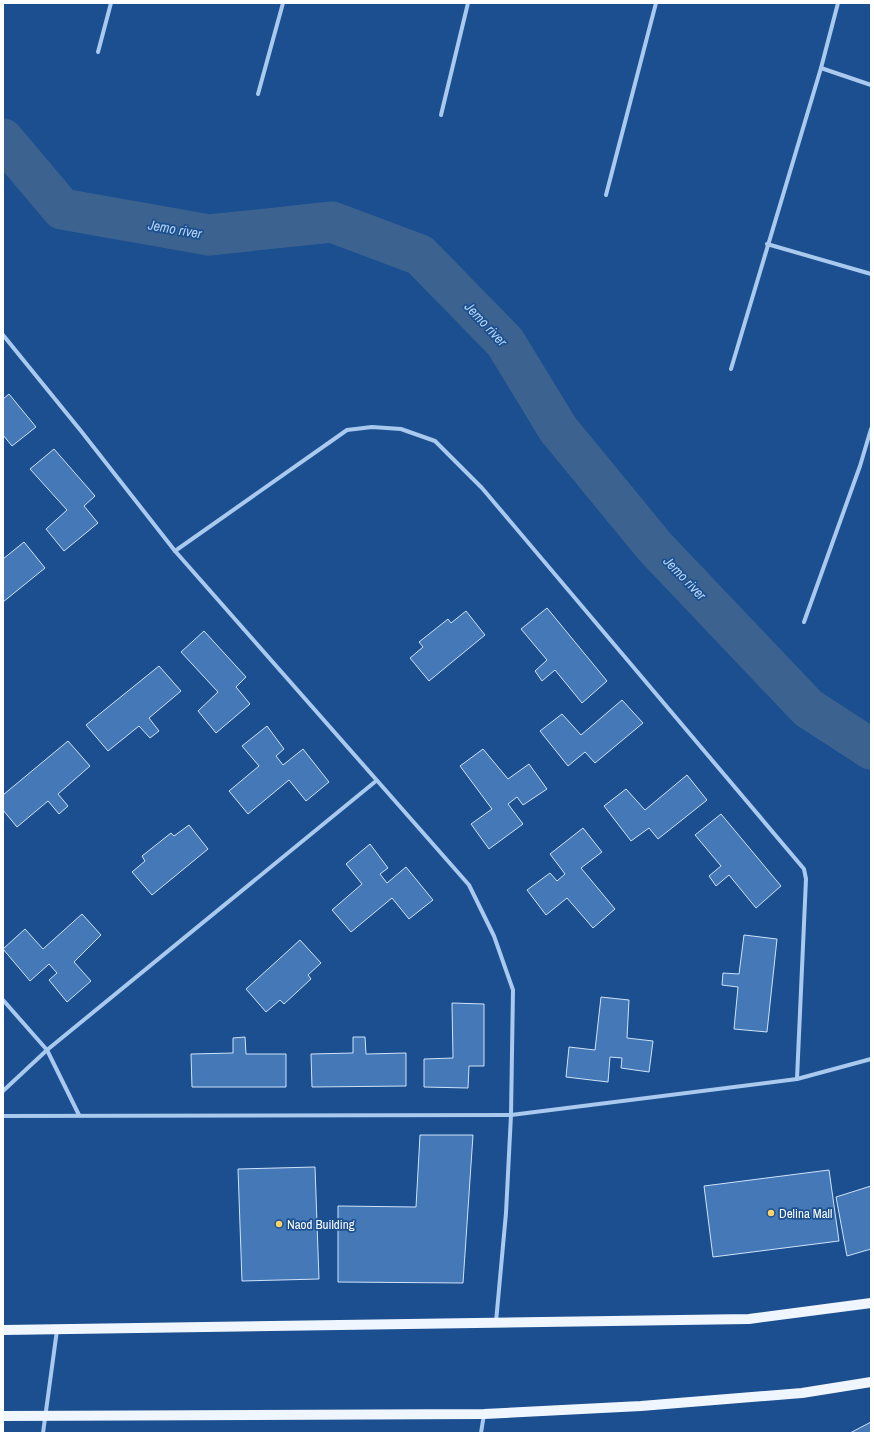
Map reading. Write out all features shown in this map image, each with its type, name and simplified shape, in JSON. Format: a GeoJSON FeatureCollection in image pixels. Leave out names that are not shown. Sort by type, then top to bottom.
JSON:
{"type":"FeatureCollection","features":[{"type":"Feature","properties":{"kind":"main road"},"geometry":{"type":"LineString","coordinates":[[3,1330],[749,1318],[871,1303]]}},
{"type":"Feature","properties":{"kind":"main road"},"geometry":{"type":"LineString","coordinates":[[3,1416],[484,1414],[641,1406],[802,1393],[871,1382]]}},
{"type":"Feature","properties":{"kind":"street"},"geometry":{"type":"LineString","coordinates":[[98,52],[111,3]]}},
{"type":"Feature","properties":{"kind":"street"},"geometry":{"type":"LineString","coordinates":[[258,94],[283,3]]}},
{"type":"Feature","properties":{"kind":"street"},"geometry":{"type":"LineString","coordinates":[[441,115],[468,3]]}},
{"type":"Feature","properties":{"kind":"street"},"geometry":{"type":"LineString","coordinates":[[606,195],[656,3]]}},
{"type":"Feature","properties":{"kind":"street"},"geometry":{"type":"LineString","coordinates":[[731,370],[767,244],[821,68],[838,3]]}},
{"type":"Feature","properties":{"kind":"street"},"geometry":{"type":"LineString","coordinates":[[821,68],[871,85]]}},
{"type":"Feature","properties":{"kind":"street"},"geometry":{"type":"LineString","coordinates":[[767,244],[871,274]]}},
{"type":"Feature","properties":{"kind":"street"},"geometry":{"type":"LineString","coordinates":[[3,335],[44,384],[175,551],[469,885],[494,936],[513,990],[511,1115],[506,1212],[496,1323]]}},
{"type":"Feature","properties":{"kind":"street"},"geometry":{"type":"LineString","coordinates":[[175,551],[347,430],[372,426],[401,429],[435,442],[482,488],[804,869],[806,879],[797,1079]]}},
{"type":"Feature","properties":{"kind":"street"},"geometry":{"type":"LineString","coordinates":[[804,622],[860,466],[871,429]]}},
{"type":"Feature","properties":{"kind":"street"},"geometry":{"type":"LineString","coordinates":[[3,1091],[47,1050],[376,781]]}},
{"type":"Feature","properties":{"kind":"street"},"geometry":{"type":"LineString","coordinates":[[3,1000],[47,1050],[79,1115]]}},
{"type":"Feature","properties":{"kind":"street"},"geometry":{"type":"LineString","coordinates":[[3,1116],[511,1115],[797,1079],[871,1059]]}},
{"type":"Feature","properties":{"kind":"street"},"geometry":{"type":"LineString","coordinates":[[43,1433],[57,1330]]}},
{"type":"Feature","properties":{"kind":"street"},"geometry":{"type":"LineString","coordinates":[[481,1433],[484,1414]]}},
{"type":"Feature","properties":{"kind":"building"},"geometry":{"type":"Polygon","coordinates":[[[9,394],[36,427],[12,446],[3,435],[3,399],[9,394]]]}},
{"type":"Feature","properties":{"kind":"building"},"geometry":{"type":"Polygon","coordinates":[[[54,449],[95,496],[84,506],[98,523],[64,551],[46,529],[67,510],[30,469],[54,449]]]}},
{"type":"Feature","properties":{"kind":"building"},"geometry":{"type":"Polygon","coordinates":[[[24,542],[45,568],[3,602],[3,559],[24,542]]]}},
{"type":"Feature","properties":{"kind":"building"},"geometry":{"type":"Polygon","coordinates":[[[547,608],[607,681],[582,703],[555,670],[542,681],[535,671],[547,660],[521,629],[547,608]]]}},
{"type":"Feature","properties":{"kind":"building"},"geometry":{"type":"Polygon","coordinates":[[[466,611],[485,635],[429,681],[410,658],[423,647],[419,642],[448,619],[451,623],[466,611]]]}},
{"type":"Feature","properties":{"kind":"building"},"geometry":{"type":"Polygon","coordinates":[[[204,631],[246,677],[236,687],[250,704],[216,733],[198,711],[218,692],[181,652],[204,631]]]}},
{"type":"Feature","properties":{"kind":"building"},"geometry":{"type":"Polygon","coordinates":[[[159,666],[181,691],[149,718],[159,731],[150,738],[139,726],[108,751],[86,725],[159,666]]]}},
{"type":"Feature","properties":{"kind":"building"},"geometry":{"type":"Polygon","coordinates":[[[622,700],[643,723],[595,763],[585,752],[568,766],[540,731],[562,714],[581,735],[622,700]]]}},
{"type":"Feature","properties":{"kind":"building"},"geometry":{"type":"Polygon","coordinates":[[[267,726],[284,749],[276,756],[283,765],[303,749],[329,782],[306,801],[289,780],[248,814],[229,791],[259,766],[242,746],[267,726]]]}},
{"type":"Feature","properties":{"kind":"building"},"geometry":{"type":"Polygon","coordinates":[[[68,741],[90,766],[58,794],[68,806],[59,814],[48,801],[17,827],[3,810],[3,795],[68,741]]]}},
{"type":"Feature","properties":{"kind":"building"},"geometry":{"type":"Polygon","coordinates":[[[483,749],[508,779],[529,764],[547,789],[523,805],[517,797],[508,804],[523,824],[489,849],[471,824],[492,809],[460,766],[483,749]]]}},
{"type":"Feature","properties":{"kind":"building"},"geometry":{"type":"Polygon","coordinates":[[[687,775],[707,800],[658,839],[649,828],[631,841],[604,806],[626,789],[645,810],[687,775]]]}},
{"type":"Feature","properties":{"kind":"building"},"geometry":{"type":"Polygon","coordinates":[[[721,814],[781,886],[756,908],[729,875],[716,886],[709,876],[721,866],[695,835],[721,814]]]}},
{"type":"Feature","properties":{"kind":"building"},"geometry":{"type":"Polygon","coordinates":[[[189,825],[208,849],[152,895],[132,872],[145,861],[142,856],[171,833],[174,836],[189,825]]]}},
{"type":"Feature","properties":{"kind":"building"},"geometry":{"type":"Polygon","coordinates":[[[583,828],[602,852],[581,868],[615,909],[593,928],[567,898],[546,915],[527,890],[550,873],[557,881],[565,874],[550,854],[583,828]]]}},
{"type":"Feature","properties":{"kind":"building"},"geometry":{"type":"Polygon","coordinates":[[[370,844],[388,868],[380,874],[387,883],[406,867],[433,900],[409,919],[392,898],[351,932],[332,910],[362,884],[346,864],[370,844]]]}},
{"type":"Feature","properties":{"kind":"building"},"geometry":{"type":"Polygon","coordinates":[[[82,914],[101,935],[74,962],[91,981],[67,1002],[49,980],[57,973],[49,964],[30,981],[3,949],[25,929],[43,949],[82,914]]]}},
{"type":"Feature","properties":{"kind":"building"},"geometry":{"type":"Polygon","coordinates":[[[744,935],[777,939],[767,1032],[734,1029],[738,987],[722,985],[723,973],[739,974],[744,935]]]}},
{"type":"Feature","properties":{"kind":"building"},"geometry":{"type":"Polygon","coordinates":[[[300,940],[321,963],[308,975],[311,979],[284,1004],[280,1000],[266,1012],[246,989],[300,940]]]}},
{"type":"Feature","properties":{"kind":"building"},"geometry":{"type":"Polygon","coordinates":[[[601,997],[629,1000],[627,1038],[653,1041],[649,1072],[621,1068],[622,1058],[610,1057],[608,1082],[566,1077],[569,1047],[595,1050],[601,997]]]}},
{"type":"Feature","properties":{"kind":"building"},"geometry":{"type":"Polygon","coordinates":[[[452,1003],[484,1004],[484,1066],[469,1066],[468,1088],[424,1087],[424,1059],[453,1058],[452,1003]]]}},
{"type":"Feature","properties":{"kind":"building"},"geometry":{"type":"Polygon","coordinates":[[[245,1037],[246,1054],[286,1054],[286,1087],[192,1087],[191,1054],[233,1053],[233,1038],[245,1037]]]}},
{"type":"Feature","properties":{"kind":"building"},"geometry":{"type":"Polygon","coordinates":[[[353,1037],[365,1037],[366,1054],[406,1053],[406,1086],[312,1087],[311,1054],[353,1053],[353,1037]]]}},
{"type":"Feature","properties":{"kind":"building"},"geometry":{"type":"Polygon","coordinates":[[[420,1135],[473,1135],[463,1283],[338,1282],[338,1206],[416,1207],[420,1135]]]}},
{"type":"Feature","properties":{"kind":"building","name":"Naod Building"},"geometry":{"type":"Polygon","coordinates":[[[315,1167],[319,1279],[242,1281],[238,1169],[315,1167]]]}},
{"type":"Feature","properties":{"kind":"building","name":"Delina Mall"},"geometry":{"type":"Polygon","coordinates":[[[829,1170],[839,1241],[713,1257],[704,1186],[829,1170]]]}},
{"type":"Feature","properties":{"kind":"building"},"geometry":{"type":"Polygon","coordinates":[[[871,1186],[871,1249],[847,1256],[836,1197],[871,1186]]]}},
{"type":"Feature","properties":{"kind":"building"},"geometry":{"type":"Polygon","coordinates":[[[871,1422],[871,1433],[850,1433],[871,1422]]]}},
{"type":"Feature","properties":{"kind":"waterway","name":"Jemo river"},"geometry":{"type":"LineString","coordinates":[[3,139],[62,209],[209,235],[332,222],[420,255],[505,342],[558,429],[655,547],[808,708],[871,749]]}},
{"type":"Feature","properties":{"kind":"place","name":"Delina Mall"},"geometry":{"type":"Point","coordinates":[771,1213]}},
{"type":"Feature","properties":{"kind":"place","name":"Naod Building"},"geometry":{"type":"Point","coordinates":[279,1224]}}]}
